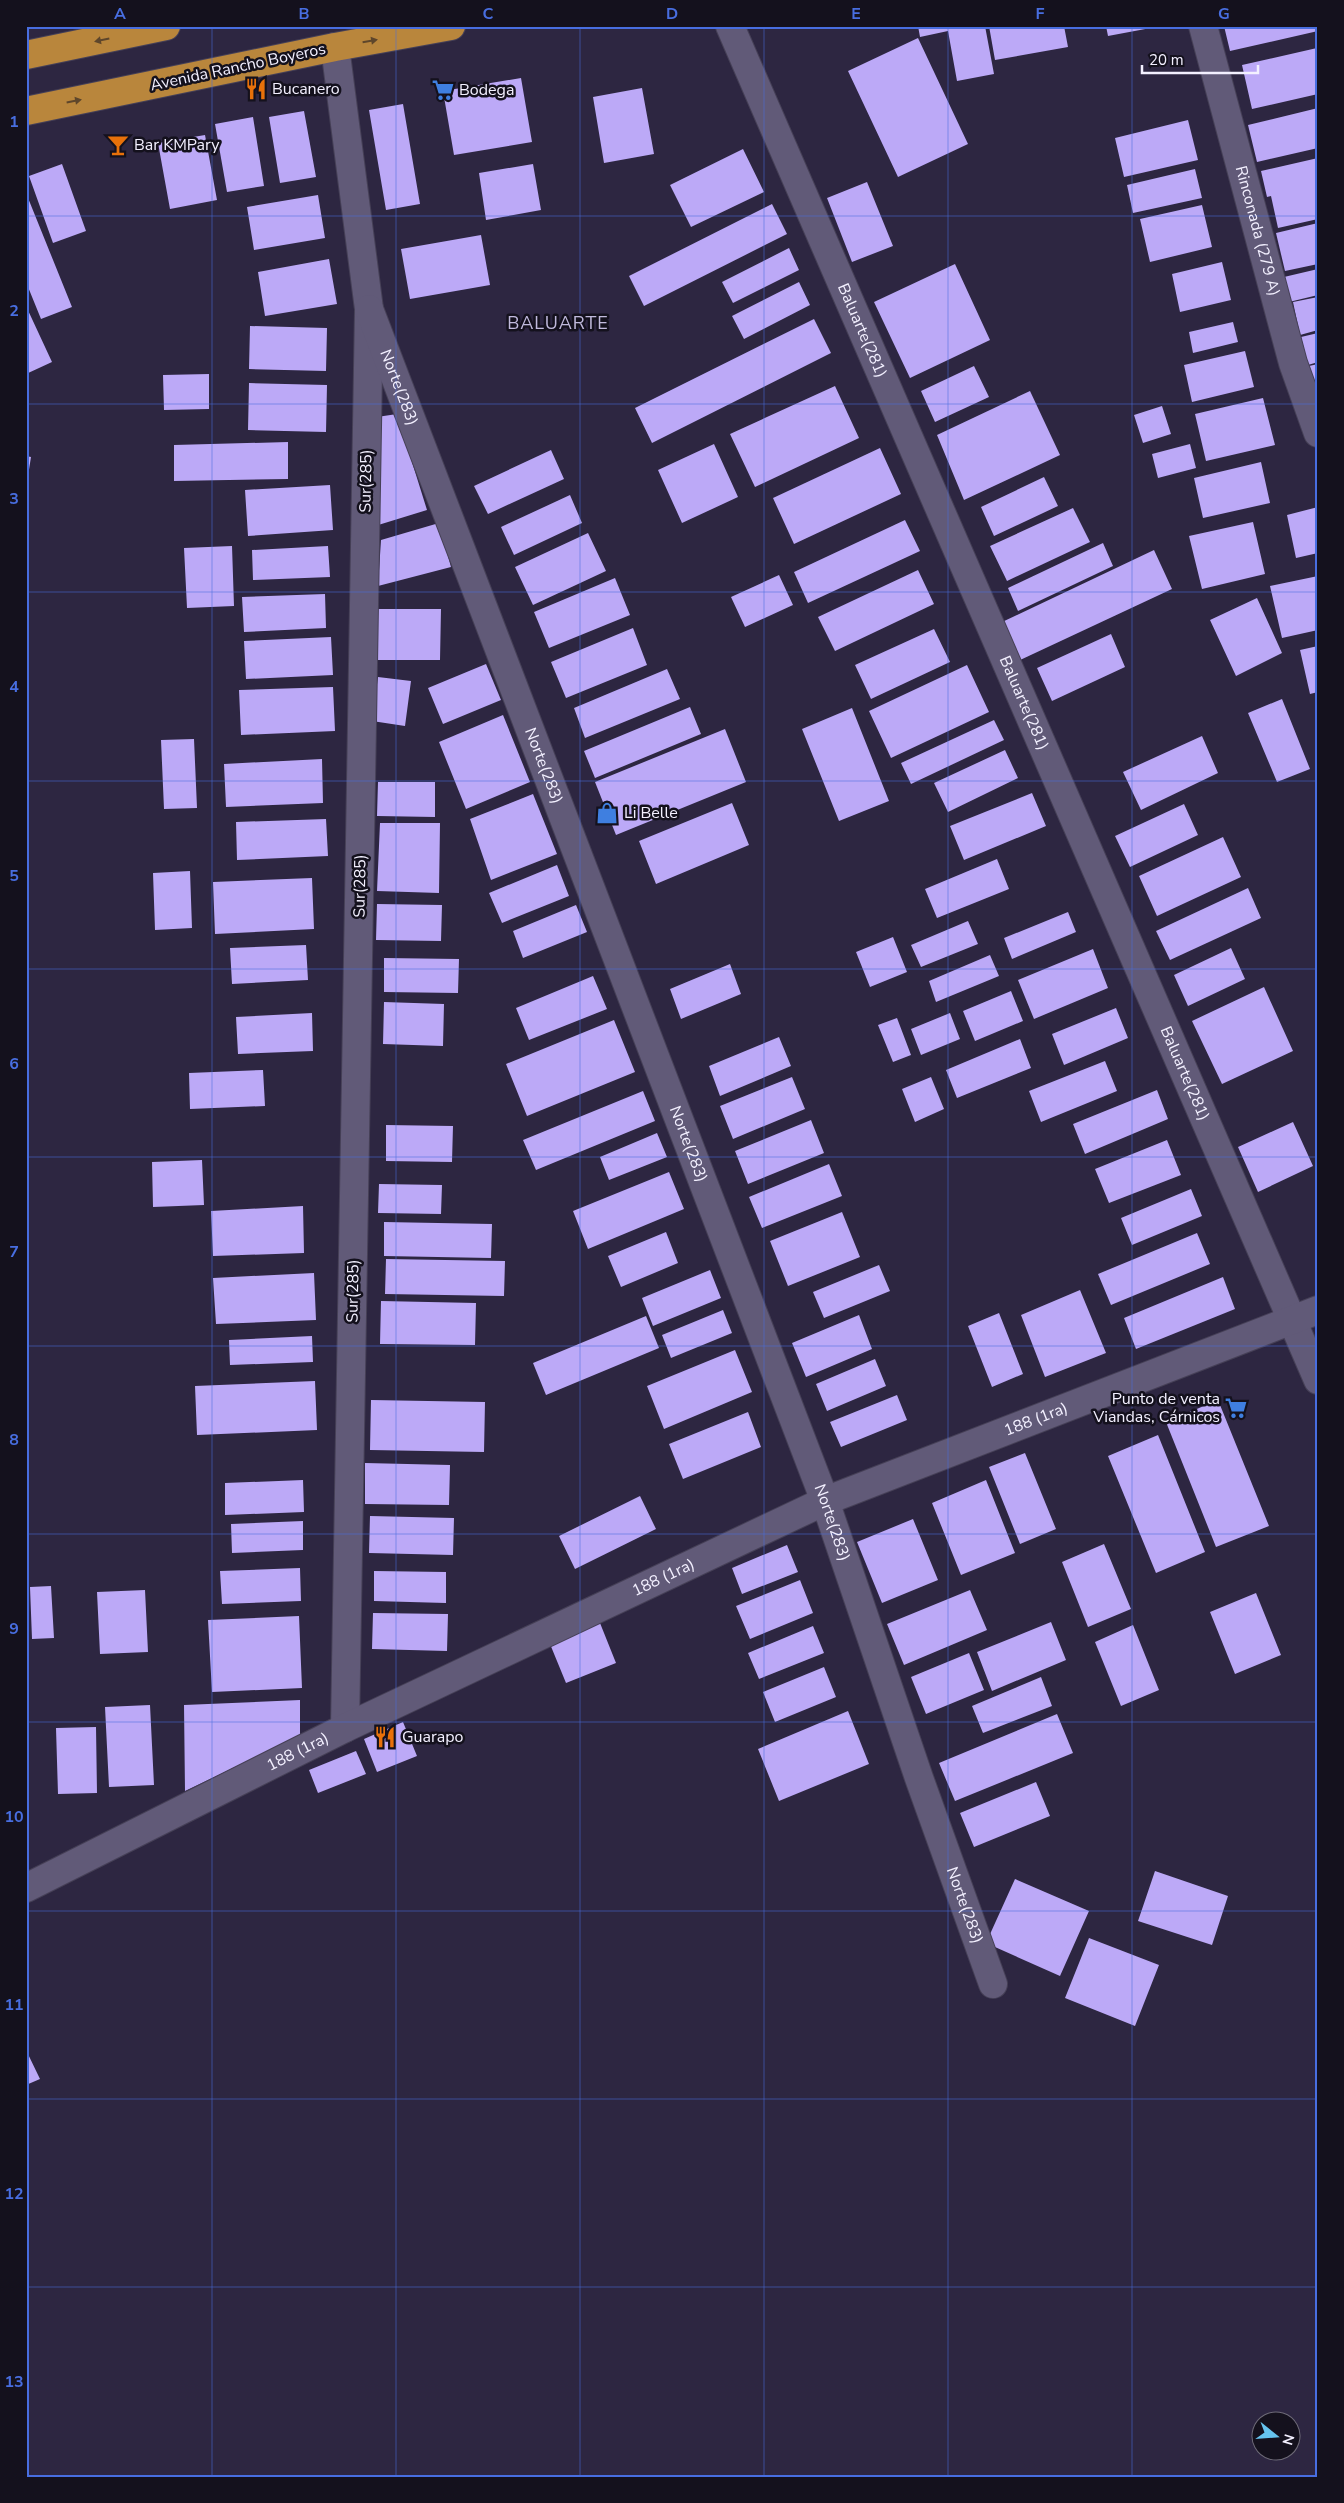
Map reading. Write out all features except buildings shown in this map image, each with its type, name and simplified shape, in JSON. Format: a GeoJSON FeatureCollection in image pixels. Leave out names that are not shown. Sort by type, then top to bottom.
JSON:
{"type":"FeatureCollection","features":[{"type":"Feature","properties":{"kind":"highway"},"geometry":{"type":"LineString","coordinates":[[26,55],[166,26]]}},
{"type":"Feature","properties":{"kind":"highway","name":"Avenida Rancho Boyeros"},"geometry":{"type":"LineString","coordinates":[[26,111],[335,47],[451,26]]}},
{"type":"Feature","properties":{"kind":"street","name":"Baluarte(281)"},"geometry":{"type":"LineString","coordinates":[[730,26],[1318,1380]]}},
{"type":"Feature","properties":{"kind":"street","name":"Rinconada (279 A)"},"geometry":{"type":"LineString","coordinates":[[1203,26],[1293,363],[1318,433]]}},
{"type":"Feature","properties":{"kind":"street","name":"Sur(285)"},"geometry":{"type":"LineString","coordinates":[[335,47],[370,309],[345,1728]]}},
{"type":"Feature","properties":{"kind":"street","name":"Norte(283)"},"geometry":{"type":"LineString","coordinates":[[370,309],[825,1501],[919,1778],[993,1984]]}},
{"type":"Feature","properties":{"kind":"street","name":"188 (1ra)"},"geometry":{"type":"LineString","coordinates":[[26,1888],[345,1728],[825,1501],[1318,1310]]}},
{"type":"Feature","properties":{"kind":"place","name":"Bucanero"},"geometry":{"type":"Point","coordinates":[256,89]}},
{"type":"Feature","properties":{"kind":"place","name":"Bodega"},"geometry":{"type":"Point","coordinates":[443,90]}},
{"type":"Feature","properties":{"kind":"place","name":"Bar KMPary"},"geometry":{"type":"Point","coordinates":[118,145]}},
{"type":"Feature","properties":{"kind":"place","name":"Li Belle"},"geometry":{"type":"Point","coordinates":[607,813]}},
{"type":"Feature","properties":{"kind":"place","name":"Punto de venta Viandas, Cárnicos"},"geometry":{"type":"Point","coordinates":[1236,1408]}},
{"type":"Feature","properties":{"kind":"place","name":"Guarapo"},"geometry":{"type":"Point","coordinates":[385,1737]}},
{"type":"Feature","properties":{"kind":"district","name":"BALUARTE"},"geometry":{"type":"Point","coordinates":[558,323]}}]}
